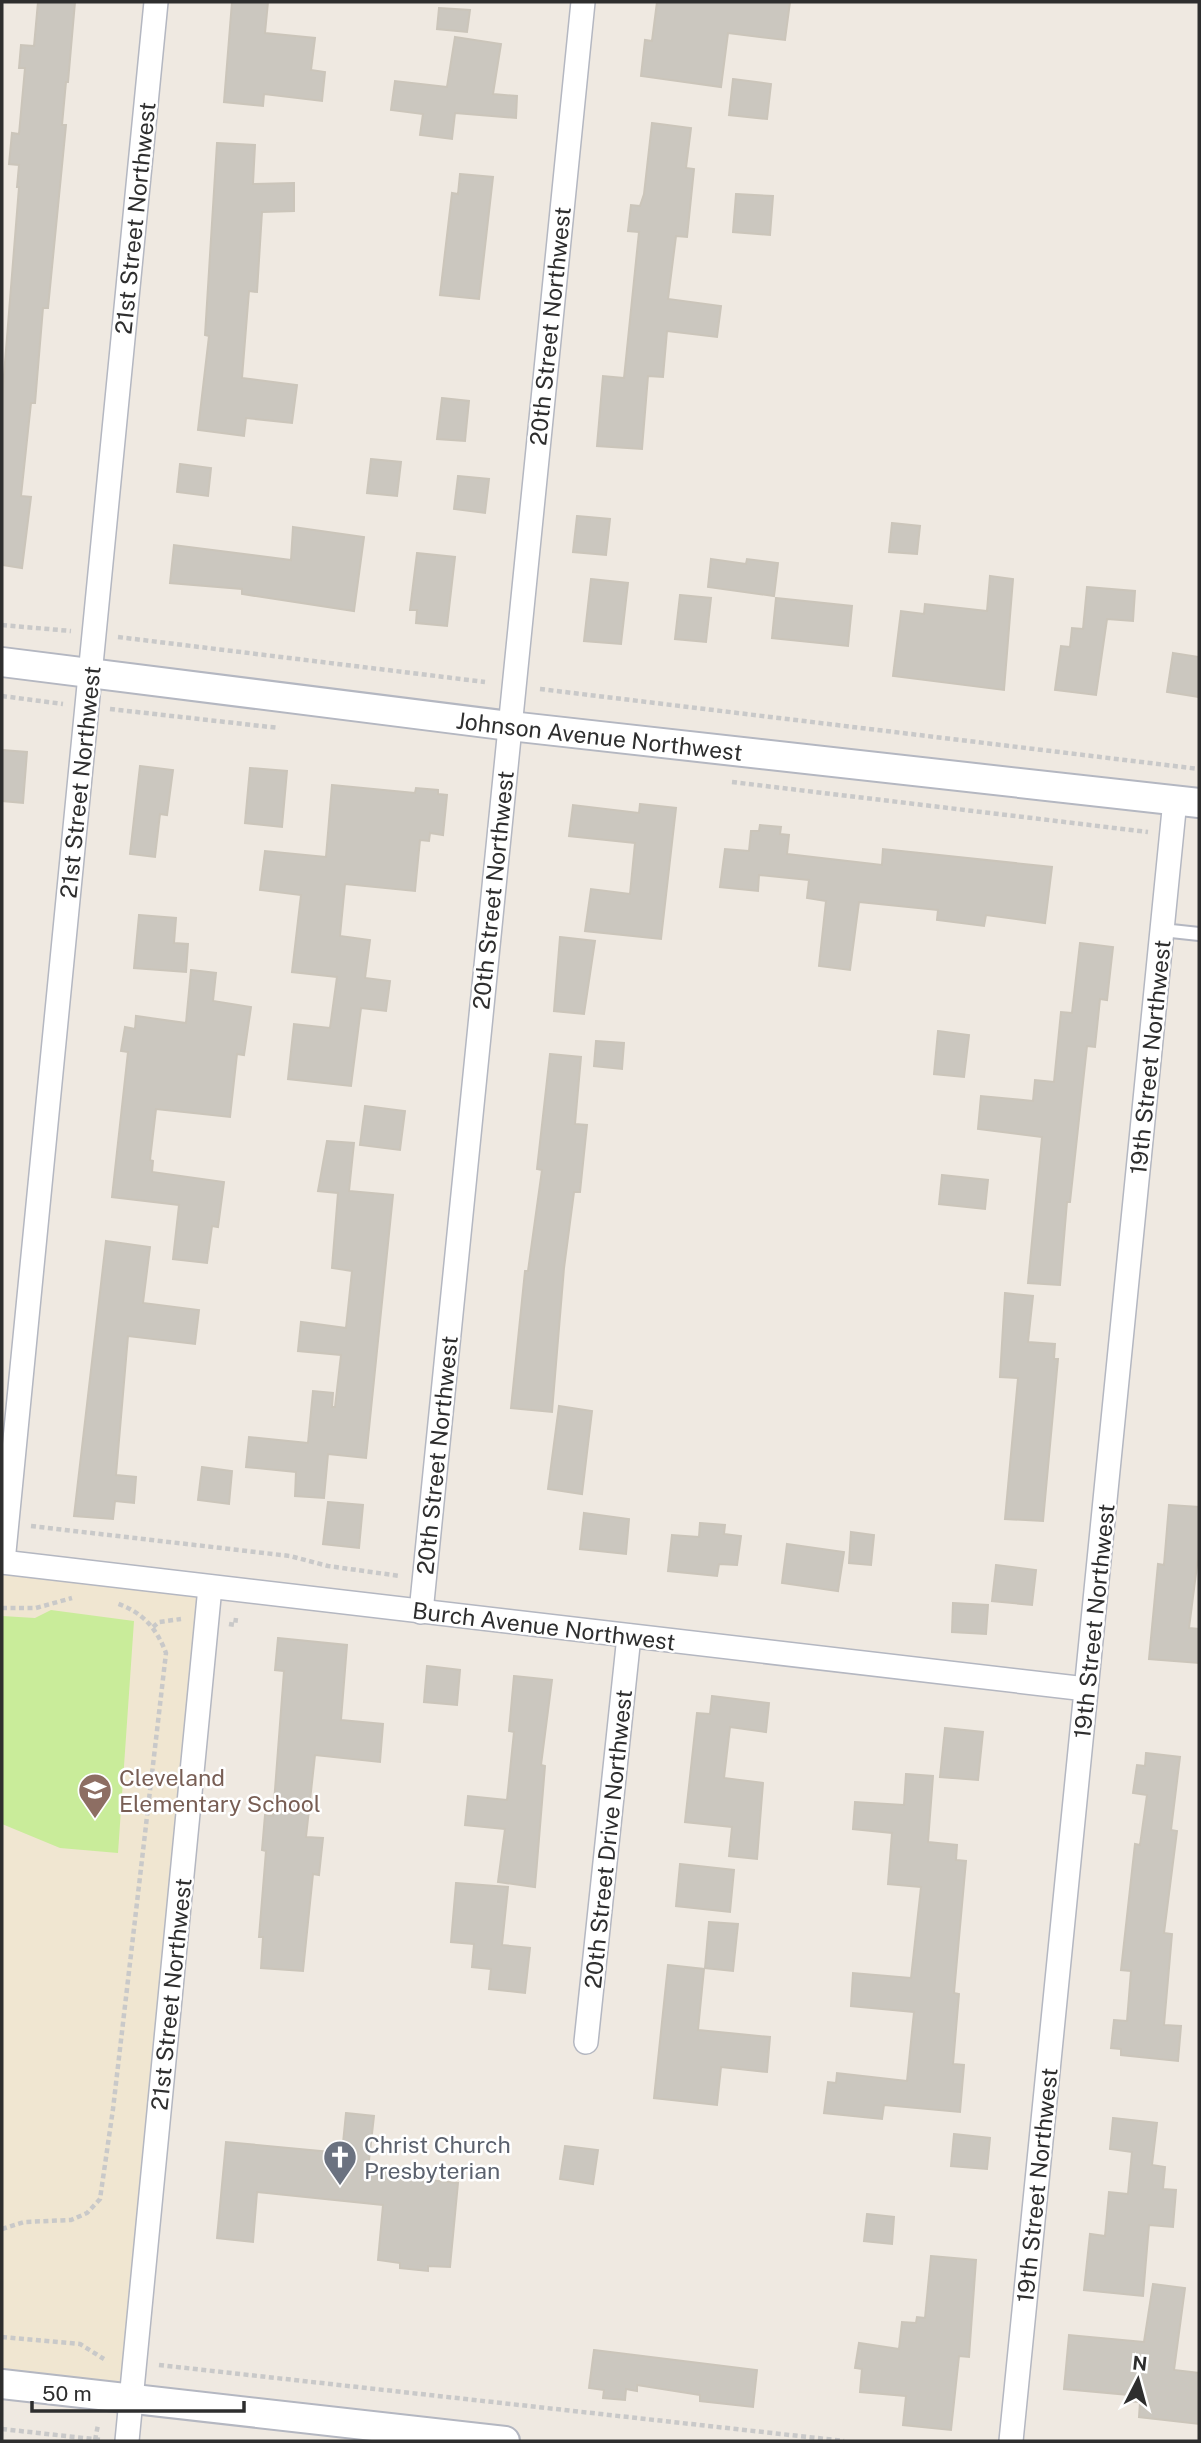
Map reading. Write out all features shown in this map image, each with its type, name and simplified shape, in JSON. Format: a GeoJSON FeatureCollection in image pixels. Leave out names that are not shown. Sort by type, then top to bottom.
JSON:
{"type":"FeatureCollection","features":[{"type":"Feature","properties":{"kind":"street","name":"21st Street Northwest"},"geometry":{"type":"LineString","coordinates":[[2,1562],[156,2]]}},
{"type":"Feature","properties":{"kind":"street","name":"20th Street Northwest"},"geometry":{"type":"LineString","coordinates":[[421,1612],[583,2]]}},
{"type":"Feature","properties":{"kind":"street","name":"Johnson Avenue Northwest"},"geometry":{"type":"LineString","coordinates":[[2,662],[510,726],[1187,801]]}},
{"type":"Feature","properties":{"kind":"street","name":"19th Street Northwest"},"geometry":{"type":"LineString","coordinates":[[1011,2441],[1162,930],[1187,801]]}},
{"type":"Feature","properties":{"kind":"street","name":"Burch Avenue Northwest"},"geometry":{"type":"LineString","coordinates":[[2,1562],[1086,1689]]}},
{"type":"Feature","properties":{"kind":"street","name":"21st Street Northwest"},"geometry":{"type":"LineString","coordinates":[[116,2441],[132,2400],[211,1587]]}},
{"type":"Feature","properties":{"kind":"street","name":"20th Street Drive Northwest"},"geometry":{"type":"LineString","coordinates":[[586,2042],[629,1636]]}},
{"type":"Feature","properties":{"kind":"street"},"geometry":{"type":"LineString","coordinates":[[2,2384],[428,2437],[505,2441]]}},
{"type":"Feature","properties":{"kind":"lane"},"geometry":{"type":"LineString","coordinates":[[1162,930],[1199,934]]}},
{"type":"Feature","properties":{"kind":"path"},"geometry":{"type":"LineString","coordinates":[[2,625],[485,682]]}},
{"type":"Feature","properties":{"kind":"path"},"geometry":{"type":"LineString","coordinates":[[540,689],[1199,769]]}},
{"type":"Feature","properties":{"kind":"path"},"geometry":{"type":"LineString","coordinates":[[29,1525],[290,1556],[328,1566],[405,1576]]}},
{"type":"Feature","properties":{"kind":"path"},"geometry":{"type":"LineString","coordinates":[[240,1551],[240,1558]]}},
{"type":"Feature","properties":{"kind":"path"},"geometry":{"type":"LineString","coordinates":[[2,1608],[23,1610],[71,1598],[84,1599]]}},
{"type":"Feature","properties":{"kind":"path"},"geometry":{"type":"LineString","coordinates":[[2,2229],[24,2222],[71,2220],[87,2213],[100,2199],[113,2109],[166,1653],[153,1627],[133,1609],[110,1601]]}},
{"type":"Feature","properties":{"kind":"path"},"geometry":{"type":"LineString","coordinates":[[153,1627],[176,1618],[186,1619]]}},
{"type":"Feature","properties":{"kind":"path"},"geometry":{"type":"LineString","coordinates":[[2,2337],[80,2344],[104,2359],[113,2359]]}},
{"type":"Feature","properties":{"kind":"path"},"geometry":{"type":"LineString","coordinates":[[103,2368],[104,2359]]}},
{"type":"Feature","properties":{"kind":"path"},"geometry":{"type":"LineString","coordinates":[[155,2364],[844,2441]]}},
{"type":"Feature","properties":{"kind":"path"},"geometry":{"type":"LineString","coordinates":[[95,2440],[98,2425]]}},
{"type":"Feature","properties":{"kind":"path"},"geometry":{"type":"LineString","coordinates":[[2,2429],[116,2441]]}},
{"type":"Feature","properties":{"kind":"shaded area","name":"Cleveland Elementary School"},"geometry":{"type":"Polygon","coordinates":[[[2,1562],[210,1587],[132,2400],[2,2385],[2,1562]]]}},
{"type":"Feature","properties":{"kind":"green space"},"geometry":{"type":"Polygon","coordinates":[[[51,1610],[134,1621],[118,1853],[60,1848],[2,1824],[2,1616],[35,1618],[51,1610]]]}},
{"type":"Feature","properties":{"kind":"building"},"geometry":{"type":"Polygon","coordinates":[[[38,2],[75,2],[62,125],[66,125],[48,308],[43,308],[35,403],[31,403],[21,496],[31,497],[22,568],[2,565],[2,400],[19,187],[19,165],[9,164],[12,133],[19,134],[25,68],[19,68],[21,45],[34,46],[38,2]]]}},
{"type":"Feature","properties":{"kind":"building"},"geometry":{"type":"Polygon","coordinates":[[[232,2],[268,2],[265,33],[315,38],[311,70],[325,72],[322,101],[264,94],[263,106],[224,102],[232,2]]]}},
{"type":"Feature","properties":{"kind":"building"},"geometry":{"type":"Polygon","coordinates":[[[657,2],[790,2],[785,40],[728,33],[721,87],[641,76],[645,40],[652,41],[657,2]]]}},
{"type":"Feature","properties":{"kind":"building"},"geometry":{"type":"Polygon","coordinates":[[[439,8],[470,10],[467,32],[437,29],[439,8]]]}},
{"type":"Feature","properties":{"kind":"building"},"geometry":{"type":"Polygon","coordinates":[[[455,37],[501,44],[493,94],[517,96],[516,118],[455,113],[452,139],[420,135],[423,114],[391,110],[395,81],[447,87],[455,37]]]}},
{"type":"Feature","properties":{"kind":"building"},"geometry":{"type":"Polygon","coordinates":[[[733,79],[771,84],[767,119],[729,115],[733,79]]]}},
{"type":"Feature","properties":{"kind":"building"},"geometry":{"type":"Polygon","coordinates":[[[652,123],[691,128],[686,168],[694,169],[687,237],[676,236],[668,299],[721,306],[717,337],[667,331],[663,377],[648,376],[642,449],[597,446],[603,376],[624,378],[639,232],[628,231],[631,205],[640,206],[644,194],[652,123]]]}},
{"type":"Feature","properties":{"kind":"building"},"geometry":{"type":"Polygon","coordinates":[[[217,143],[255,145],[253,184],[294,183],[294,211],[262,212],[257,292],[249,291],[242,378],[297,385],[292,423],[246,418],[244,436],[198,430],[209,336],[205,335],[217,143]]]}},
{"type":"Feature","properties":{"kind":"building"},"geometry":{"type":"Polygon","coordinates":[[[460,174],[493,177],[479,299],[440,295],[452,193],[458,194],[460,174]]]}},
{"type":"Feature","properties":{"kind":"building"},"geometry":{"type":"Polygon","coordinates":[[[736,194],[773,196],[770,235],[733,232],[736,194]]]}},
{"type":"Feature","properties":{"kind":"building"},"geometry":{"type":"Polygon","coordinates":[[[442,398],[469,401],[465,441],[437,439],[442,398]]]}},
{"type":"Feature","properties":{"kind":"building"},"geometry":{"type":"Polygon","coordinates":[[[371,459],[401,462],[397,496],[367,493],[371,459]]]}},
{"type":"Feature","properties":{"kind":"building"},"geometry":{"type":"Polygon","coordinates":[[[180,464],[211,468],[208,496],[177,492],[180,464]]]}},
{"type":"Feature","properties":{"kind":"building"},"geometry":{"type":"Polygon","coordinates":[[[458,476],[489,479],[485,513],[454,509],[458,476]]]}},
{"type":"Feature","properties":{"kind":"building"},"geometry":{"type":"Polygon","coordinates":[[[577,516],[610,519],[606,555],[573,552],[577,516]]]}},
{"type":"Feature","properties":{"kind":"building"},"geometry":{"type":"Polygon","coordinates":[[[892,523],[920,526],[917,554],[889,552],[892,523]]]}},
{"type":"Feature","properties":{"kind":"building"},"geometry":{"type":"Polygon","coordinates":[[[293,527],[364,537],[354,611],[242,594],[242,589],[170,583],[174,545],[291,560],[293,527]]]}},
{"type":"Feature","properties":{"kind":"building"},"geometry":{"type":"Polygon","coordinates":[[[417,553],[455,557],[447,626],[416,623],[417,610],[410,610],[417,553]]]}},
{"type":"Feature","properties":{"kind":"building"},"geometry":{"type":"Polygon","coordinates":[[[711,559],[746,564],[747,559],[778,563],[774,596],[708,587],[711,559]]]}},
{"type":"Feature","properties":{"kind":"building"},"geometry":{"type":"Polygon","coordinates":[[[990,576],[1013,579],[1004,690],[893,676],[901,611],[924,614],[925,604],[987,611],[990,576]]]}},
{"type":"Feature","properties":{"kind":"building"},"geometry":{"type":"Polygon","coordinates":[[[591,579],[628,583],[621,644],[584,641],[591,579]]]}},
{"type":"Feature","properties":{"kind":"building"},"geometry":{"type":"Polygon","coordinates":[[[1087,587],[1135,591],[1133,621],[1107,619],[1096,695],[1055,690],[1061,646],[1070,647],[1072,628],[1083,629],[1087,587]]]}},
{"type":"Feature","properties":{"kind":"building"},"geometry":{"type":"Polygon","coordinates":[[[680,595],[711,598],[706,642],[675,639],[680,595]]]}},
{"type":"Feature","properties":{"kind":"building"},"geometry":{"type":"Polygon","coordinates":[[[776,598],[852,606],[848,646],[772,638],[776,598]]]}},
{"type":"Feature","properties":{"kind":"building"},"geometry":{"type":"Polygon","coordinates":[[[1173,653],[1199,657],[1199,697],[1167,692],[1173,653]]]}},
{"type":"Feature","properties":{"kind":"building"},"geometry":{"type":"Polygon","coordinates":[[[2,750],[27,752],[23,803],[2,801],[2,750]]]}},
{"type":"Feature","properties":{"kind":"building"},"geometry":{"type":"Polygon","coordinates":[[[140,766],[173,770],[167,815],[160,814],[155,857],[130,854],[140,766]]]}},
{"type":"Feature","properties":{"kind":"building"},"geometry":{"type":"Polygon","coordinates":[[[250,768],[287,771],[282,827],[245,823],[250,768]]]}},
{"type":"Feature","properties":{"kind":"building"},"geometry":{"type":"Polygon","coordinates":[[[332,785],[415,793],[416,788],[438,790],[438,794],[447,795],[443,835],[430,833],[429,841],[420,840],[415,891],[345,884],[340,936],[370,940],[365,978],[390,981],[386,1011],[361,1008],[351,1086],[288,1079],[294,1024],[330,1028],[337,977],[292,972],[301,895],[260,890],[265,851],[326,857],[332,785]]]}},
{"type":"Feature","properties":{"kind":"building"},"geometry":{"type":"Polygon","coordinates":[[[640,804],[676,808],[661,939],[585,931],[591,889],[630,894],[635,843],[569,836],[573,805],[639,813],[640,804]]]}},
{"type":"Feature","properties":{"kind":"building"},"geometry":{"type":"Polygon","coordinates":[[[760,825],[781,827],[780,834],[789,835],[787,854],[882,865],[883,849],[1052,867],[1045,923],[986,915],[984,926],[937,920],[938,910],[859,902],[850,970],[819,966],[826,901],[807,898],[809,880],[759,875],[758,891],[720,887],[725,849],[749,851],[751,831],[759,831],[760,825]]]}},
{"type":"Feature","properties":{"kind":"building"},"geometry":{"type":"Polygon","coordinates":[[[139,915],[176,918],[174,943],[188,944],[186,972],[134,968],[139,915]]]}},
{"type":"Feature","properties":{"kind":"building"},"geometry":{"type":"Polygon","coordinates":[[[560,937],[595,941],[584,1014],[554,1011],[560,937]]]}},
{"type":"Feature","properties":{"kind":"building"},"geometry":{"type":"Polygon","coordinates":[[[1080,943],[1113,947],[1107,1000],[1100,999],[1095,1047],[1087,1046],[1070,1202],[1067,1202],[1060,1285],[1028,1283],[1042,1137],[978,1129],[981,1096],[1033,1101],[1035,1080],[1054,1082],[1061,1012],[1072,1013],[1080,943]]]}},
{"type":"Feature","properties":{"kind":"building"},"geometry":{"type":"Polygon","coordinates":[[[191,970],[216,973],[213,1001],[251,1007],[244,1055],[237,1054],[230,1117],[156,1109],[150,1160],[153,1161],[152,1172],[224,1182],[218,1227],[212,1226],[207,1263],[173,1259],[179,1205],[112,1197],[128,1052],[121,1051],[125,1027],[135,1029],[136,1016],[186,1023],[191,970]]]}},
{"type":"Feature","properties":{"kind":"building"},"geometry":{"type":"Polygon","coordinates":[[[938,1031],[969,1035],[964,1077],[934,1074],[938,1031]]]}},
{"type":"Feature","properties":{"kind":"building"},"geometry":{"type":"Polygon","coordinates":[[[596,1041],[624,1043],[622,1069],[594,1066],[596,1041]]]}},
{"type":"Feature","properties":{"kind":"building"},"geometry":{"type":"Polygon","coordinates":[[[550,1054],[581,1057],[575,1124],[587,1125],[580,1192],[574,1192],[564,1268],[552,1412],[511,1408],[525,1271],[528,1271],[542,1170],[537,1169],[550,1054]]]}},
{"type":"Feature","properties":{"kind":"building"},"geometry":{"type":"Polygon","coordinates":[[[365,1106],[405,1111],[400,1150],[360,1145],[365,1106]]]}},
{"type":"Feature","properties":{"kind":"building"},"geometry":{"type":"Polygon","coordinates":[[[327,1141],[354,1143],[349,1191],[393,1195],[366,1458],[328,1454],[324,1498],[295,1496],[296,1472],[246,1467],[249,1437],[308,1443],[313,1391],[333,1393],[332,1407],[335,1407],[341,1355],[298,1351],[301,1322],[346,1328],[352,1271],[332,1268],[338,1193],[318,1191],[327,1141]]]}},
{"type":"Feature","properties":{"kind":"building"},"geometry":{"type":"Polygon","coordinates":[[[942,1175],[988,1180],[985,1209],[939,1204],[942,1175]]]}},
{"type":"Feature","properties":{"kind":"building"},"geometry":{"type":"Polygon","coordinates":[[[106,1241],[150,1247],[143,1303],[199,1310],[195,1344],[128,1336],[116,1475],[136,1477],[134,1503],[115,1501],[113,1519],[74,1516],[106,1241]]]}},
{"type":"Feature","properties":{"kind":"building"},"geometry":{"type":"Polygon","coordinates":[[[1005,1293],[1033,1296],[1028,1342],[1055,1344],[1054,1359],[1058,1359],[1043,1521],[1005,1519],[1018,1378],[1000,1377],[1005,1293]]]}},
{"type":"Feature","properties":{"kind":"building"},"geometry":{"type":"Polygon","coordinates":[[[559,1406],[592,1411],[582,1494],[548,1489],[559,1406]]]}},
{"type":"Feature","properties":{"kind":"building"},"geometry":{"type":"Polygon","coordinates":[[[202,1467],[232,1471],[229,1504],[198,1500],[202,1467]]]}},
{"type":"Feature","properties":{"kind":"building"},"geometry":{"type":"Polygon","coordinates":[[[328,1502],[363,1505],[359,1548],[323,1544],[328,1502]]]}},
{"type":"Feature","properties":{"kind":"building"},"geometry":{"type":"Polygon","coordinates":[[[1169,1505],[1199,1507],[1199,1550],[1189,1628],[1199,1629],[1199,1663],[1149,1659],[1158,1564],[1164,1565],[1169,1505]]]}},
{"type":"Feature","properties":{"kind":"building"},"geometry":{"type":"Polygon","coordinates":[[[584,1513],[629,1519],[626,1554],[580,1549],[584,1513]]]}},
{"type":"Feature","properties":{"kind":"building"},"geometry":{"type":"Polygon","coordinates":[[[700,1523],[725,1525],[724,1534],[741,1536],[737,1565],[719,1564],[717,1576],[668,1571],[672,1535],[699,1537],[700,1523]]]}},
{"type":"Feature","properties":{"kind":"building"},"geometry":{"type":"Polygon","coordinates":[[[851,1532],[874,1535],[871,1565],[849,1563],[851,1532]]]}},
{"type":"Feature","properties":{"kind":"building"},"geometry":{"type":"Polygon","coordinates":[[[787,1544],[844,1552],[838,1591],[782,1583],[787,1544]]]}},
{"type":"Feature","properties":{"kind":"building"},"geometry":{"type":"Polygon","coordinates":[[[996,1565],[1036,1570],[1032,1605],[992,1601],[996,1565]]]}},
{"type":"Feature","properties":{"kind":"building"},"geometry":{"type":"Polygon","coordinates":[[[953,1603],[988,1605],[986,1634],[952,1632],[953,1603]]]}},
{"type":"Feature","properties":{"kind":"building"},"geometry":{"type":"Polygon","coordinates":[[[278,1638],[347,1645],[341,1720],[383,1724],[380,1762],[315,1755],[306,1837],[323,1838],[319,1875],[313,1874],[303,1971],[261,1968],[263,1937],[259,1937],[266,1851],[262,1850],[265,1815],[273,1816],[284,1671],[275,1670],[278,1638]]]}},
{"type":"Feature","properties":{"kind":"building"},"geometry":{"type":"Polygon","coordinates":[[[427,1666],[460,1670],[457,1705],[424,1702],[427,1666]]]}},
{"type":"Feature","properties":{"kind":"building"},"geometry":{"type":"Polygon","coordinates":[[[514,1676],[552,1680],[541,1765],[545,1766],[535,1887],[498,1882],[505,1829],[465,1825],[468,1796],[507,1800],[514,1732],[509,1731],[514,1676]]]}},
{"type":"Feature","properties":{"kind":"building"},"geometry":{"type":"Polygon","coordinates":[[[712,1696],[769,1703],[766,1732],[730,1727],[724,1778],[763,1783],[757,1859],[729,1856],[732,1827],[685,1822],[697,1713],[710,1714],[712,1696]]]}},
{"type":"Feature","properties":{"kind":"building"},"geometry":{"type":"Polygon","coordinates":[[[945,1728],[983,1732],[978,1780],[940,1777],[945,1728]]]}},
{"type":"Feature","properties":{"kind":"building"},"geometry":{"type":"Polygon","coordinates":[[[1146,1753],[1180,1757],[1171,1830],[1177,1831],[1164,1933],[1172,1934],[1164,2025],[1181,2026],[1178,2061],[1121,2055],[1121,2049],[1111,2048],[1114,2020],[1127,2021],[1131,1971],[1121,1970],[1135,1844],[1140,1845],[1147,1795],[1133,1793],[1137,1765],[1145,1766],[1146,1753]]]}},
{"type":"Feature","properties":{"kind":"building"},"geometry":{"type":"Polygon","coordinates":[[[906,1774],[933,1776],[928,1842],[957,1845],[956,1860],[966,1861],[954,1993],[959,1994],[953,2064],[964,2065],[960,2112],[884,2105],[882,2119],[824,2113],[828,2082],[836,2083],[837,2073],[907,2081],[914,2012],[851,2006],[853,1973],[911,1978],[921,1887],[888,1884],[892,1833],[853,1829],[855,1802],[904,1805],[906,1774]]]}},
{"type":"Feature","properties":{"kind":"building"},"geometry":{"type":"Polygon","coordinates":[[[680,1864],[734,1870],[730,1912],[676,1906],[680,1864]]]}},
{"type":"Feature","properties":{"kind":"building"},"geometry":{"type":"Polygon","coordinates":[[[456,1883],[508,1887],[502,1945],[530,1948],[525,1993],[489,1989],[491,1969],[472,1967],[474,1944],[451,1942],[456,1883]]]}},
{"type":"Feature","properties":{"kind":"building"},"geometry":{"type":"Polygon","coordinates":[[[709,1922],[738,1924],[733,1971],[705,1968],[709,1922]]]}},
{"type":"Feature","properties":{"kind":"building"},"geometry":{"type":"Polygon","coordinates":[[[668,1965],[704,1969],[698,2030],[770,2037],[767,2072],[721,2067],[717,2105],[654,2098],[668,1965]]]}},
{"type":"Feature","properties":{"kind":"building","name":"Christ Church Presbyterian"},"geometry":{"type":"Polygon","coordinates":[[[346,2113],[374,2116],[368,2169],[389,2172],[389,2176],[458,2183],[450,2267],[428,2266],[428,2271],[400,2268],[400,2263],[378,2260],[383,2205],[257,2192],[253,2242],[217,2238],[226,2142],[342,2153],[346,2113]]]}},
{"type":"Feature","properties":{"kind":"building"},"geometry":{"type":"Polygon","coordinates":[[[1113,2118],[1157,2123],[1152,2165],[1165,2167],[1163,2189],[1176,2190],[1173,2227],[1149,2225],[1143,2296],[1084,2290],[1090,2234],[1105,2236],[1109,2192],[1128,2194],[1132,2152],[1110,2149],[1113,2118]]]}},
{"type":"Feature","properties":{"kind":"building"},"geometry":{"type":"Polygon","coordinates":[[[954,2134],[990,2138],[987,2169],[951,2166],[954,2134]]]}},
{"type":"Feature","properties":{"kind":"building"},"geometry":{"type":"Polygon","coordinates":[[[565,2146],[598,2150],[593,2184],[560,2179],[565,2146]]]}},
{"type":"Feature","properties":{"kind":"building"},"geometry":{"type":"Polygon","coordinates":[[[867,2214],[894,2217],[892,2244],[864,2241],[867,2214]]]}},
{"type":"Feature","properties":{"kind":"building"},"geometry":{"type":"Polygon","coordinates":[[[931,2256],[976,2260],[969,2357],[959,2356],[951,2430],[903,2425],[906,2396],[860,2392],[862,2369],[855,2368],[859,2343],[899,2349],[902,2322],[916,2323],[917,2317],[925,2318],[931,2256]]]}},
{"type":"Feature","properties":{"kind":"building"},"geometry":{"type":"Polygon","coordinates":[[[1153,2284],[1185,2288],[1174,2370],[1199,2373],[1199,2424],[1139,2417],[1140,2402],[1128,2401],[1129,2395],[1064,2389],[1069,2335],[1144,2342],[1153,2284]]]}},
{"type":"Feature","properties":{"kind":"building"},"geometry":{"type":"Polygon","coordinates":[[[594,2350],[757,2370],[753,2407],[700,2401],[700,2395],[637,2385],[637,2391],[626,2389],[625,2400],[603,2398],[604,2390],[589,2388],[594,2350]]]}},
{"type":"Feature","properties":{"kind":"place","name":"Cleveland Elementary School"},"geometry":{"type":"Point","coordinates":[95,1820]}},
{"type":"Feature","properties":{"kind":"place","name":"Christ Church Presbyterian"},"geometry":{"type":"Point","coordinates":[340,2187]}}]}
